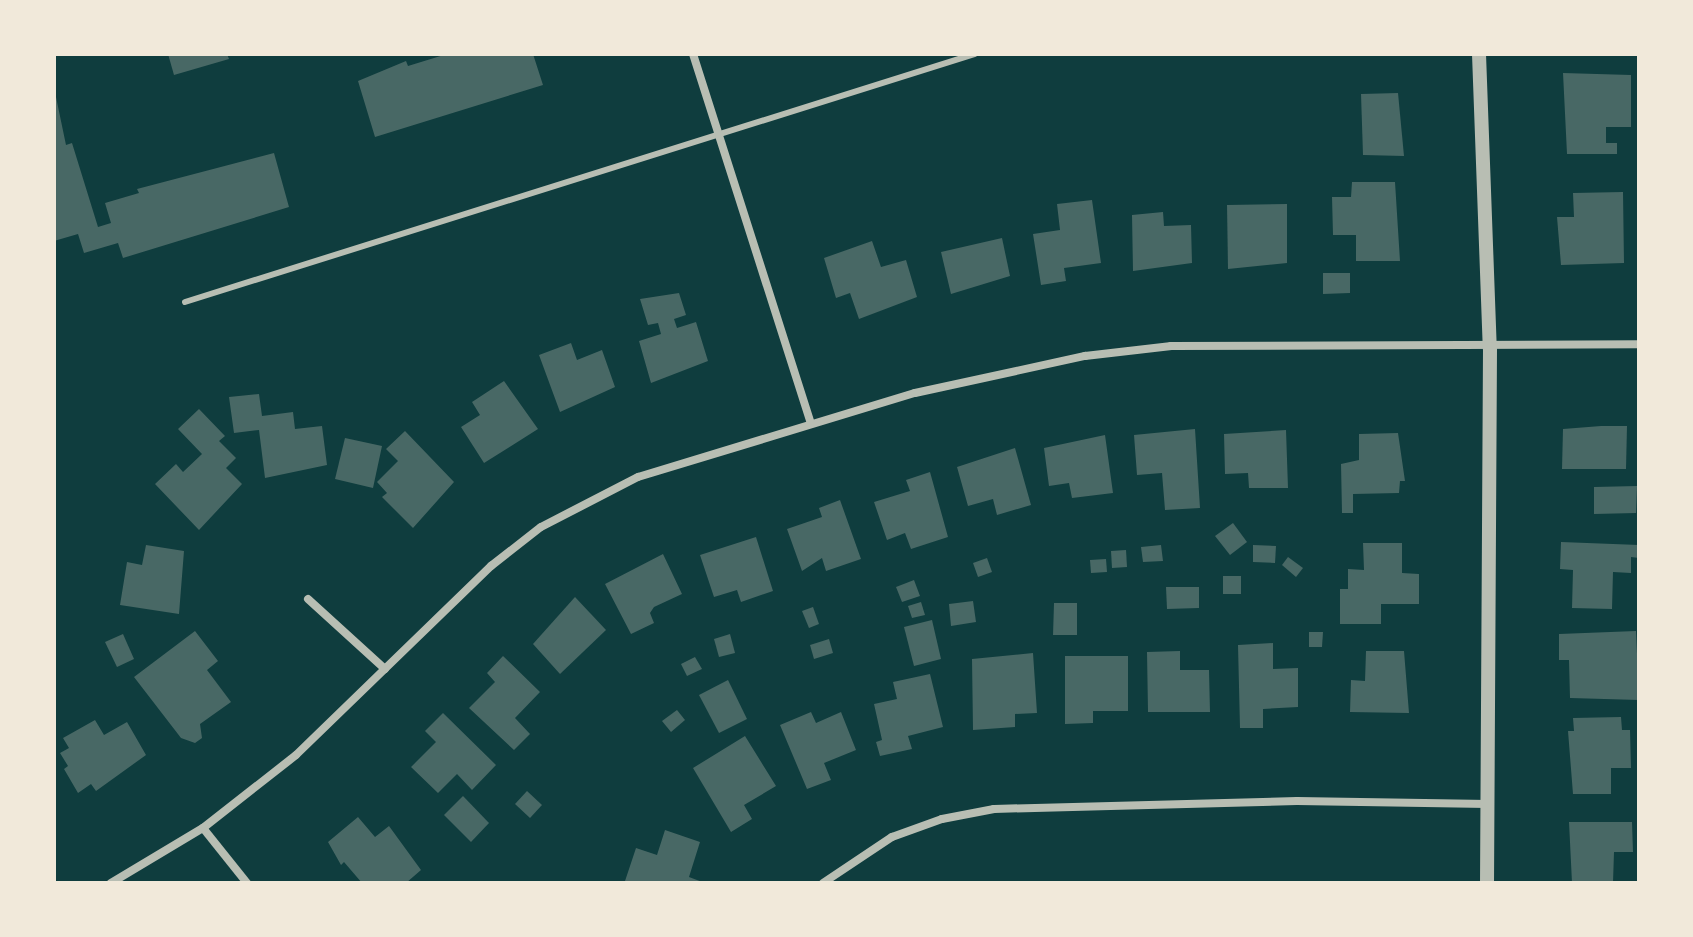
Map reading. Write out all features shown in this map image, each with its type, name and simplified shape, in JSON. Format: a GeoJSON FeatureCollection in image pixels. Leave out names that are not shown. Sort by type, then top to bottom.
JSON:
{"type":"FeatureCollection","features":[{"type":"Feature","properties":{"kind":"street"},"geometry":{"type":"LineString","coordinates":[[693,54],[811,424]]}},
{"type":"Feature","properties":{"kind":"street"},"geometry":{"type":"LineString","coordinates":[[1479,54],[1490,349],[1487,883]]}},
{"type":"Feature","properties":{"kind":"street"},"geometry":{"type":"LineString","coordinates":[[111,883],[203,828],[296,755],[491,566],[541,527],[595,495],[811,424],[999,371],[1171,346],[1490,349],[1639,344]]}},
{"type":"Feature","properties":{"kind":"street"},"geometry":{"type":"LineString","coordinates":[[308,599],[385,669]]}},
{"type":"Feature","properties":{"kind":"street"},"geometry":{"type":"LineString","coordinates":[[823,883],[892,837],[942,819],[994,809],[1297,801],[1489,804]]}},
{"type":"Feature","properties":{"kind":"street"},"geometry":{"type":"LineString","coordinates":[[203,828],[247,883]]}},
{"type":"Feature","properties":{"kind":"lane"},"geometry":{"type":"LineString","coordinates":[[185,302],[719,137],[975,54]]}},
{"type":"Feature","properties":{"kind":"building"},"geometry":{"type":"Polygon","coordinates":[[[168,54],[227,54],[229,59],[174,75],[168,54]]]}},
{"type":"Feature","properties":{"kind":"building"},"geometry":{"type":"Polygon","coordinates":[[[447,54],[533,54],[543,85],[375,137],[358,81],[406,61],[408,66],[447,54]]]}},
{"type":"Feature","properties":{"kind":"building"},"geometry":{"type":"Polygon","coordinates":[[[1563,73],[1631,75],[1631,127],[1606,127],[1606,143],[1617,143],[1617,154],[1567,154],[1563,73]]]}},
{"type":"Feature","properties":{"kind":"building"},"geometry":{"type":"Polygon","coordinates":[[[1398,93],[1404,156],[1363,155],[1361,94],[1398,93]]]}},
{"type":"Feature","properties":{"kind":"building"},"geometry":{"type":"Polygon","coordinates":[[[56,97],[66,145],[72,143],[98,227],[111,223],[105,203],[139,193],[137,189],[274,153],[289,207],[123,258],[118,243],[84,253],[78,234],[54,241],[56,97]]]}},
{"type":"Feature","properties":{"kind":"building"},"geometry":{"type":"Polygon","coordinates":[[[1352,182],[1395,182],[1400,261],[1356,261],[1356,235],[1333,235],[1332,197],[1351,197],[1352,182]]]}},
{"type":"Feature","properties":{"kind":"building"},"geometry":{"type":"Polygon","coordinates":[[[1623,192],[1624,263],[1561,265],[1557,217],[1574,217],[1573,193],[1623,192]]]}},
{"type":"Feature","properties":{"kind":"building"},"geometry":{"type":"Polygon","coordinates":[[[1092,200],[1101,263],[1064,268],[1066,281],[1041,285],[1033,234],[1060,230],[1057,204],[1092,200]]]}},
{"type":"Feature","properties":{"kind":"building"},"geometry":{"type":"Polygon","coordinates":[[[1287,204],[1287,263],[1228,269],[1227,205],[1287,204]]]}},
{"type":"Feature","properties":{"kind":"building"},"geometry":{"type":"Polygon","coordinates":[[[1163,212],[1164,226],[1191,225],[1192,263],[1133,271],[1132,215],[1163,212]]]}},
{"type":"Feature","properties":{"kind":"building"},"geometry":{"type":"Polygon","coordinates":[[[1002,238],[1010,276],[951,294],[941,252],[1002,238]]]}},
{"type":"Feature","properties":{"kind":"building"},"geometry":{"type":"Polygon","coordinates":[[[872,241],[881,267],[906,260],[917,297],[859,319],[850,293],[836,298],[824,258],[872,241]]]}},
{"type":"Feature","properties":{"kind":"building"},"geometry":{"type":"Polygon","coordinates":[[[1323,273],[1350,273],[1350,293],[1323,294],[1323,273]]]}},
{"type":"Feature","properties":{"kind":"building"},"geometry":{"type":"Polygon","coordinates":[[[679,293],[686,315],[674,319],[677,328],[696,322],[708,361],[651,383],[639,341],[661,334],[658,323],[648,325],[640,299],[679,293]]]}},
{"type":"Feature","properties":{"kind":"building"},"geometry":{"type":"Polygon","coordinates":[[[571,343],[577,360],[602,350],[615,387],[560,412],[539,355],[571,343]]]}},
{"type":"Feature","properties":{"kind":"building"},"geometry":{"type":"Polygon","coordinates":[[[504,381],[538,429],[484,463],[461,427],[480,415],[472,402],[504,381]]]}},
{"type":"Feature","properties":{"kind":"building"},"geometry":{"type":"Polygon","coordinates":[[[259,394],[262,416],[293,412],[295,429],[322,426],[327,465],[265,478],[259,430],[234,433],[229,397],[259,394]]]}},
{"type":"Feature","properties":{"kind":"building"},"geometry":{"type":"Polygon","coordinates":[[[199,409],[225,436],[219,441],[236,458],[226,468],[242,484],[199,530],[155,484],[176,464],[183,472],[202,454],[178,429],[199,409]]]}},
{"type":"Feature","properties":{"kind":"building"},"geometry":{"type":"Polygon","coordinates":[[[1627,426],[1626,469],[1562,469],[1563,429],[1627,426]]]}},
{"type":"Feature","properties":{"kind":"building"},"geometry":{"type":"Polygon","coordinates":[[[1195,429],[1200,508],[1165,510],[1162,473],[1137,475],[1134,435],[1195,429]]]}},
{"type":"Feature","properties":{"kind":"building"},"geometry":{"type":"Polygon","coordinates":[[[1286,430],[1288,488],[1249,488],[1248,473],[1225,474],[1224,434],[1286,430]]]}},
{"type":"Feature","properties":{"kind":"building"},"geometry":{"type":"Polygon","coordinates":[[[405,431],[454,482],[413,528],[382,497],[387,493],[377,482],[398,461],[386,449],[405,431]]]}},
{"type":"Feature","properties":{"kind":"building"},"geometry":{"type":"Polygon","coordinates":[[[1398,433],[1405,481],[1400,481],[1399,493],[1353,494],[1353,513],[1342,513],[1341,464],[1359,460],[1359,434],[1398,433]]]}},
{"type":"Feature","properties":{"kind":"building"},"geometry":{"type":"Polygon","coordinates":[[[1105,435],[1113,493],[1072,498],[1069,483],[1049,486],[1044,448],[1105,435]]]}},
{"type":"Feature","properties":{"kind":"building"},"geometry":{"type":"Polygon","coordinates":[[[345,438],[382,446],[373,488],[335,479],[345,438]]]}},
{"type":"Feature","properties":{"kind":"building"},"geometry":{"type":"Polygon","coordinates":[[[1015,448],[1031,505],[997,515],[993,499],[968,506],[957,467],[1015,448]]]}},
{"type":"Feature","properties":{"kind":"building"},"geometry":{"type":"Polygon","coordinates":[[[930,472],[948,537],[911,549],[905,533],[887,540],[874,502],[910,491],[906,480],[930,472]]]}},
{"type":"Feature","properties":{"kind":"building"},"geometry":{"type":"Polygon","coordinates":[[[1637,486],[1636,513],[1594,514],[1594,487],[1637,486]]]}},
{"type":"Feature","properties":{"kind":"building"},"geometry":{"type":"Polygon","coordinates":[[[840,500],[861,559],[826,571],[822,558],[802,571],[787,529],[822,517],[819,508],[840,500]]]}},
{"type":"Feature","properties":{"kind":"building"},"geometry":{"type":"Polygon","coordinates":[[[1233,523],[1247,542],[1230,555],[1215,536],[1233,523]]]}},
{"type":"Feature","properties":{"kind":"building"},"geometry":{"type":"Polygon","coordinates":[[[756,537],[773,591],[741,602],[737,590],[714,597],[700,555],[756,537]]]}},
{"type":"Feature","properties":{"kind":"building"},"geometry":{"type":"Polygon","coordinates":[[[1561,542],[1639,545],[1639,558],[1631,557],[1631,573],[1613,572],[1612,609],[1572,608],[1573,570],[1560,569],[1561,542]]]}},
{"type":"Feature","properties":{"kind":"building"},"geometry":{"type":"Polygon","coordinates":[[[1363,543],[1402,543],[1402,573],[1419,574],[1419,604],[1381,604],[1381,624],[1340,624],[1340,589],[1348,589],[1348,569],[1364,570],[1363,543]]]}},
{"type":"Feature","properties":{"kind":"building"},"geometry":{"type":"Polygon","coordinates":[[[146,545],[184,551],[179,614],[120,605],[127,562],[142,565],[146,545]]]}},
{"type":"Feature","properties":{"kind":"building"},"geometry":{"type":"Polygon","coordinates":[[[1161,545],[1163,561],[1143,562],[1141,547],[1161,545]]]}},
{"type":"Feature","properties":{"kind":"building"},"geometry":{"type":"Polygon","coordinates":[[[1253,545],[1276,546],[1275,563],[1253,562],[1253,545]]]}},
{"type":"Feature","properties":{"kind":"building"},"geometry":{"type":"Polygon","coordinates":[[[1126,550],[1127,567],[1112,568],[1111,551],[1126,550]]]}},
{"type":"Feature","properties":{"kind":"building"},"geometry":{"type":"Polygon","coordinates":[[[663,554],[682,594],[654,607],[650,613],[654,623],[631,634],[605,584],[663,554]]]}},
{"type":"Feature","properties":{"kind":"building"},"geometry":{"type":"Polygon","coordinates":[[[1288,557],[1303,568],[1296,577],[1282,565],[1288,557]]]}},
{"type":"Feature","properties":{"kind":"building"},"geometry":{"type":"Polygon","coordinates":[[[987,558],[992,572],[978,577],[973,563],[987,558]]]}},
{"type":"Feature","properties":{"kind":"building"},"geometry":{"type":"Polygon","coordinates":[[[1106,559],[1107,572],[1091,573],[1090,560],[1106,559]]]}},
{"type":"Feature","properties":{"kind":"building"},"geometry":{"type":"Polygon","coordinates":[[[1223,576],[1241,576],[1241,594],[1223,594],[1223,576]]]}},
{"type":"Feature","properties":{"kind":"building"},"geometry":{"type":"Polygon","coordinates":[[[914,580],[920,596],[902,602],[896,587],[914,580]]]}},
{"type":"Feature","properties":{"kind":"building"},"geometry":{"type":"Polygon","coordinates":[[[1166,587],[1199,587],[1199,608],[1167,609],[1166,587]]]}},
{"type":"Feature","properties":{"kind":"building"},"geometry":{"type":"Polygon","coordinates":[[[575,597],[606,630],[560,674],[533,644],[575,597]]]}},
{"type":"Feature","properties":{"kind":"building"},"geometry":{"type":"Polygon","coordinates":[[[973,601],[976,622],[951,626],[949,604],[973,601]]]}},
{"type":"Feature","properties":{"kind":"building"},"geometry":{"type":"Polygon","coordinates":[[[921,602],[925,615],[912,618],[908,606],[921,602]]]}},
{"type":"Feature","properties":{"kind":"building"},"geometry":{"type":"Polygon","coordinates":[[[1054,603],[1077,603],[1077,635],[1053,635],[1054,603]]]}},
{"type":"Feature","properties":{"kind":"building"},"geometry":{"type":"Polygon","coordinates":[[[813,607],[819,624],[809,628],[802,611],[813,607]]]}},
{"type":"Feature","properties":{"kind":"building"},"geometry":{"type":"Polygon","coordinates":[[[932,620],[941,659],[914,666],[904,627],[932,620]]]}},
{"type":"Feature","properties":{"kind":"building"},"geometry":{"type":"Polygon","coordinates":[[[195,631],[218,661],[207,670],[231,702],[200,724],[202,738],[195,743],[181,738],[134,677],[195,631]]]}},
{"type":"Feature","properties":{"kind":"building"},"geometry":{"type":"Polygon","coordinates":[[[1636,631],[1639,700],[1570,698],[1569,660],[1559,660],[1559,634],[1636,631]]]}},
{"type":"Feature","properties":{"kind":"building"},"geometry":{"type":"Polygon","coordinates":[[[1309,632],[1323,632],[1322,647],[1309,647],[1309,632]]]}},
{"type":"Feature","properties":{"kind":"building"},"geometry":{"type":"Polygon","coordinates":[[[123,634],[134,659],[117,667],[105,642],[123,634]]]}},
{"type":"Feature","properties":{"kind":"building"},"geometry":{"type":"Polygon","coordinates":[[[730,634],[735,653],[719,657],[714,639],[730,634]]]}},
{"type":"Feature","properties":{"kind":"building"},"geometry":{"type":"Polygon","coordinates":[[[829,639],[833,653],[814,659],[810,645],[829,639]]]}},
{"type":"Feature","properties":{"kind":"building"},"geometry":{"type":"Polygon","coordinates":[[[1273,643],[1273,669],[1298,668],[1298,707],[1263,709],[1263,728],[1240,728],[1238,645],[1273,643]]]}},
{"type":"Feature","properties":{"kind":"building"},"geometry":{"type":"Polygon","coordinates":[[[1180,651],[1180,670],[1209,670],[1210,712],[1148,712],[1147,652],[1180,651]]]}},
{"type":"Feature","properties":{"kind":"building"},"geometry":{"type":"Polygon","coordinates":[[[1366,651],[1404,651],[1409,713],[1350,712],[1351,680],[1365,681],[1366,651]]]}},
{"type":"Feature","properties":{"kind":"building"},"geometry":{"type":"Polygon","coordinates":[[[1033,653],[1037,713],[1015,714],[1015,727],[973,730],[972,659],[1033,653]]]}},
{"type":"Feature","properties":{"kind":"building"},"geometry":{"type":"Polygon","coordinates":[[[503,656],[540,692],[515,718],[530,734],[514,750],[469,708],[495,682],[487,673],[503,656]]]}},
{"type":"Feature","properties":{"kind":"building"},"geometry":{"type":"Polygon","coordinates":[[[1065,656],[1128,656],[1128,711],[1093,711],[1093,723],[1065,724],[1065,656]]]}},
{"type":"Feature","properties":{"kind":"building"},"geometry":{"type":"Polygon","coordinates":[[[695,657],[702,669],[687,676],[681,664],[695,657]]]}},
{"type":"Feature","properties":{"kind":"building"},"geometry":{"type":"Polygon","coordinates":[[[930,674],[943,727],[908,736],[912,749],[880,756],[876,742],[882,740],[874,704],[897,699],[893,682],[930,674]]]}},
{"type":"Feature","properties":{"kind":"building"},"geometry":{"type":"Polygon","coordinates":[[[728,680],[747,719],[719,733],[699,695],[728,680]]]}},
{"type":"Feature","properties":{"kind":"building"},"geometry":{"type":"Polygon","coordinates":[[[677,710],[685,720],[671,732],[662,721],[677,710]]]}},
{"type":"Feature","properties":{"kind":"building"},"geometry":{"type":"Polygon","coordinates":[[[811,712],[816,723],[841,712],[856,750],[824,763],[831,780],[807,789],[780,725],[811,712]]]}},
{"type":"Feature","properties":{"kind":"building"},"geometry":{"type":"Polygon","coordinates":[[[443,713],[496,765],[472,790],[457,774],[438,793],[411,767],[436,742],[425,731],[443,713]]]}},
{"type":"Feature","properties":{"kind":"building"},"geometry":{"type":"Polygon","coordinates":[[[1621,717],[1622,730],[1630,730],[1631,768],[1611,768],[1611,794],[1573,794],[1568,731],[1574,731],[1573,718],[1621,717]]]}},
{"type":"Feature","properties":{"kind":"building"},"geometry":{"type":"Polygon","coordinates":[[[95,720],[104,735],[127,722],[146,755],[96,791],[91,784],[78,793],[64,769],[68,766],[60,753],[69,748],[63,738],[95,720]]]}},
{"type":"Feature","properties":{"kind":"building"},"geometry":{"type":"Polygon","coordinates":[[[745,736],[776,786],[744,805],[752,819],[731,832],[693,768],[745,736]]]}},
{"type":"Feature","properties":{"kind":"building"},"geometry":{"type":"Polygon","coordinates":[[[527,791],[542,805],[530,818],[515,804],[527,791]]]}},
{"type":"Feature","properties":{"kind":"building"},"geometry":{"type":"Polygon","coordinates":[[[463,796],[489,823],[471,842],[444,815],[463,796]]]}},
{"type":"Feature","properties":{"kind":"building"},"geometry":{"type":"Polygon","coordinates":[[[358,817],[375,837],[389,826],[421,870],[406,883],[362,883],[344,862],[341,865],[328,842],[358,817]]]}},
{"type":"Feature","properties":{"kind":"building"},"geometry":{"type":"Polygon","coordinates":[[[1569,822],[1632,822],[1633,852],[1614,852],[1613,883],[1572,883],[1569,822]]]}},
{"type":"Feature","properties":{"kind":"building"},"geometry":{"type":"Polygon","coordinates":[[[665,830],[700,842],[689,877],[705,883],[625,881],[636,848],[657,855],[665,830]]]}}]}
